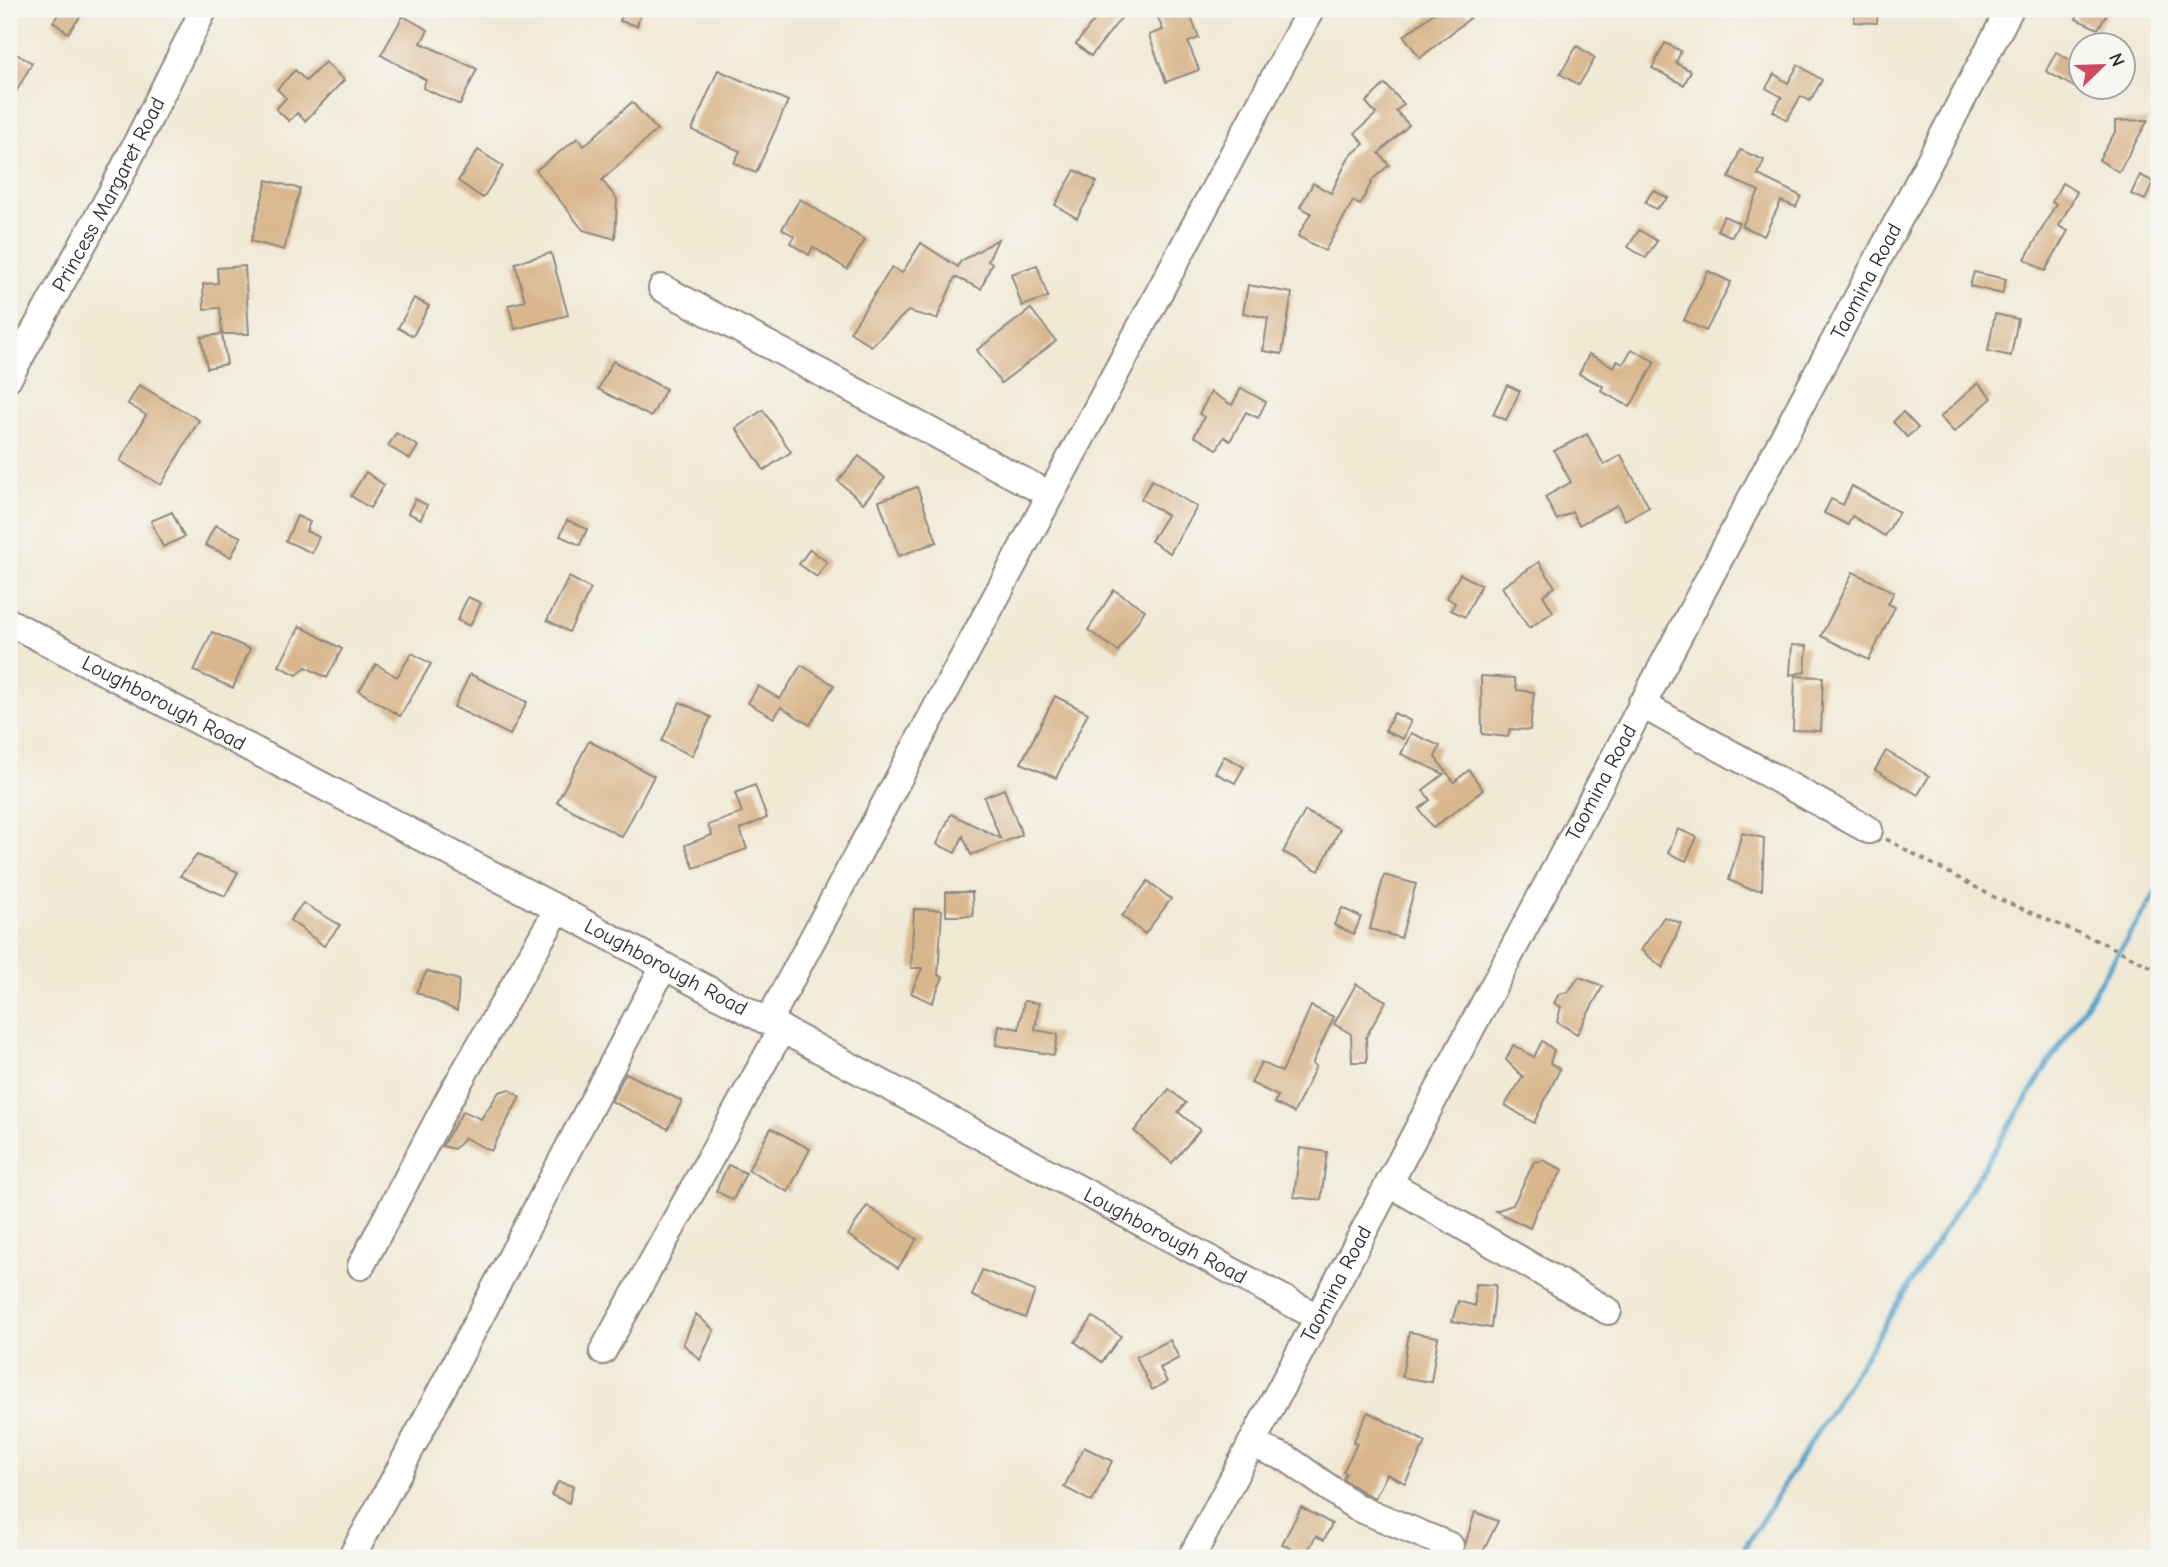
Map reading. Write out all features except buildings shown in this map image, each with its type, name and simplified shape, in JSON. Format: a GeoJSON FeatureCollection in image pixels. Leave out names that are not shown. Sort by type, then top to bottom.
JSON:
{"type":"FeatureCollection","features":[{"type":"Feature","properties":{"kind":"street","name":"Princess Margaret Road"},"geometry":{"type":"LineString","coordinates":[[9,377],[113,190],[205,9]]}},
{"type":"Feature","properties":{"kind":"street"},"geometry":{"type":"LineString","coordinates":[[603,1351],[1050,495],[1311,9]]}},
{"type":"Feature","properties":{"kind":"street","name":"Taomina Road"},"geometry":{"type":"LineString","coordinates":[[1191,1558],[2010,9]]}},
{"type":"Feature","properties":{"kind":"street"},"geometry":{"type":"LineString","coordinates":[[662,288],[1050,495]]}},
{"type":"Feature","properties":{"kind":"street","name":"Loughborough Road"},"geometry":{"type":"LineString","coordinates":[[9,622],[558,909],[1319,1318]]}},
{"type":"Feature","properties":{"kind":"street"},"geometry":{"type":"LineString","coordinates":[[1641,704],[1869,830]]}},
{"type":"Feature","properties":{"kind":"street"},"geometry":{"type":"LineString","coordinates":[[361,1266],[449,1099],[558,909]]}},
{"type":"Feature","properties":{"kind":"street"},"geometry":{"type":"LineString","coordinates":[[351,1558],[664,966]]}},
{"type":"Feature","properties":{"kind":"street"},"geometry":{"type":"LineString","coordinates":[[1390,1183],[1608,1311]]}},
{"type":"Feature","properties":{"kind":"street"},"geometry":{"type":"LineString","coordinates":[[1251,1444],[1288,1459],[1356,1507],[1450,1546]]}},
{"type":"Feature","properties":{"kind":"path"},"geometry":{"type":"LineString","coordinates":[[1869,830],[1992,896],[2112,947],[2159,971]]}},
{"type":"Feature","properties":{"kind":"waterway"},"geometry":{"type":"LineString","coordinates":[[1738,1558],[2159,888]]}}]}
